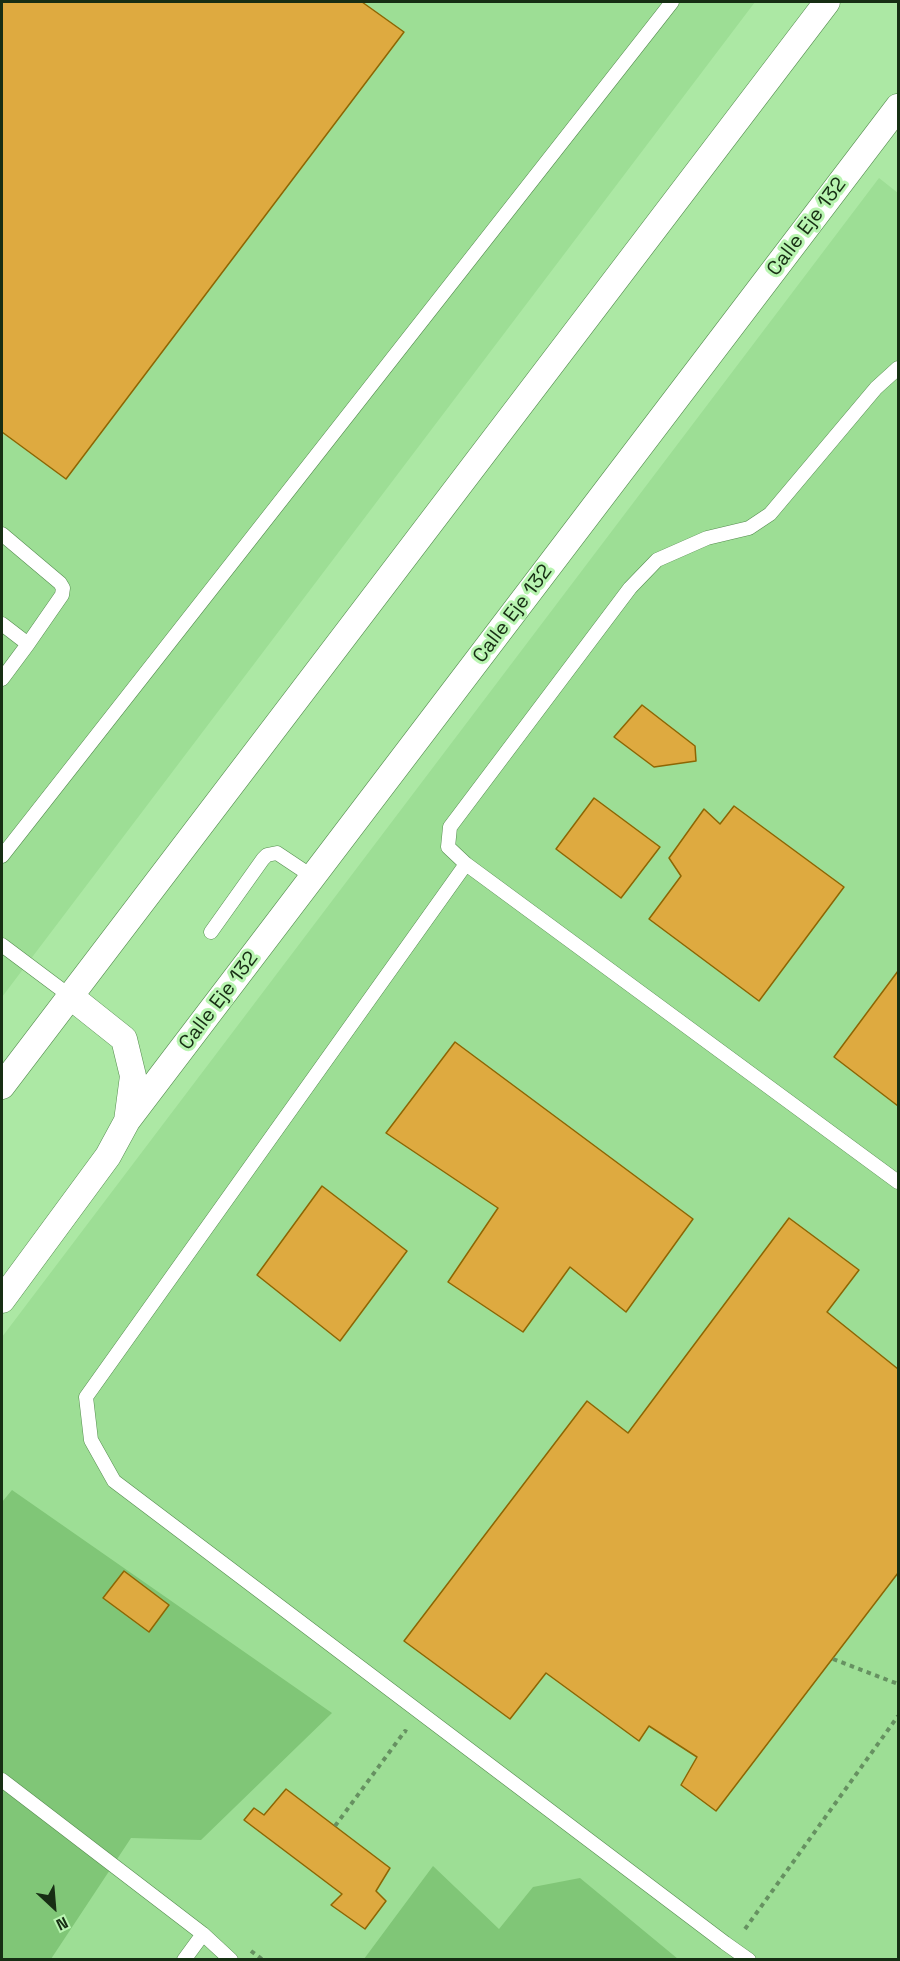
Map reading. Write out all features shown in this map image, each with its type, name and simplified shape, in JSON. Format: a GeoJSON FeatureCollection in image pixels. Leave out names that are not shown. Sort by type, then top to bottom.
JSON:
{"type":"FeatureCollection","features":[{"type":"Feature","properties":{"kind":"street"},"geometry":{"type":"LineString","coordinates":[[2,1086],[827,2]]}},
{"type":"Feature","properties":{"kind":"street","name":"Calle Eje 132"},"geometry":{"type":"LineString","coordinates":[[2,1300],[108,1156],[127,1121],[898,107]]}},
{"type":"Feature","properties":{"kind":"street","name":"Calle Eje 132"},"geometry":{"type":"LineString","coordinates":[[70,996],[124,1039],[133,1076],[127,1121]]}},
{"type":"Feature","properties":{"kind":"lane"},"geometry":{"type":"LineString","coordinates":[[2,856],[672,2]]}},
{"type":"Feature","properties":{"kind":"lane"},"geometry":{"type":"LineString","coordinates":[[898,368],[876,388],[770,514],[748,528],[707,538],[657,560],[630,588],[450,827],[448,848],[466,864],[898,1182]]}},
{"type":"Feature","properties":{"kind":"lane"},"geometry":{"type":"LineString","coordinates":[[2,534],[63,588],[62,595],[2,679]]}},
{"type":"Feature","properties":{"kind":"lane"},"geometry":{"type":"LineString","coordinates":[[2,624],[28,644]]}},
{"type":"Feature","properties":{"kind":"lane"},"geometry":{"type":"LineString","coordinates":[[211,932],[267,855],[277,853],[313,877]]}},
{"type":"Feature","properties":{"kind":"lane"},"geometry":{"type":"LineString","coordinates":[[466,864],[86,1397],[91,1440],[114,1481],[706,1929],[749,1959]]}},
{"type":"Feature","properties":{"kind":"lane"},"geometry":{"type":"LineString","coordinates":[[2,945],[70,996]]}},
{"type":"Feature","properties":{"kind":"lane"},"geometry":{"type":"LineString","coordinates":[[2,1780],[202,1934],[231,1959]]}},
{"type":"Feature","properties":{"kind":"lane"},"geometry":{"type":"LineString","coordinates":[[184,1959],[202,1934]]}},
{"type":"Feature","properties":{"kind":"path"},"geometry":{"type":"LineString","coordinates":[[833,1659],[898,1684]]}},
{"type":"Feature","properties":{"kind":"path"},"geometry":{"type":"LineString","coordinates":[[745,1929],[898,1716]]}},
{"type":"Feature","properties":{"kind":"path"},"geometry":{"type":"LineString","coordinates":[[335,1826],[405,1731],[415,1738]]}},
{"type":"Feature","properties":{"kind":"shaded area"},"geometry":{"type":"Polygon","coordinates":[[[2,2],[755,2],[2,997],[2,2]]]}},
{"type":"Feature","properties":{"kind":"shaded area"},"geometry":{"type":"Polygon","coordinates":[[[879,178],[898,193],[898,1959],[2,1959],[2,1337],[879,178]]]}},
{"type":"Feature","properties":{"kind":"shaded area"},"geometry":{"type":"Polygon","coordinates":[[[12,1490],[332,1713],[201,1840],[131,1838],[51,1959],[2,1960],[2,1502],[12,1490]]]}},
{"type":"Feature","properties":{"kind":"shaded area"},"geometry":{"type":"Polygon","coordinates":[[[433,1866],[499,1929],[533,1887],[580,1878],[678,1959],[364,1959],[433,1866]]]}},
{"type":"Feature","properties":{"kind":"building"},"geometry":{"type":"Polygon","coordinates":[[[2,2],[362,2],[404,32],[66,479],[2,432],[2,2]]]}},
{"type":"Feature","properties":{"kind":"building"},"geometry":{"type":"Polygon","coordinates":[[[642,705],[695,746],[696,761],[654,767],[614,737],[642,705]]]}},
{"type":"Feature","properties":{"kind":"building"},"geometry":{"type":"Polygon","coordinates":[[[594,798],[660,847],[621,898],[556,849],[594,798]]]}},
{"type":"Feature","properties":{"kind":"building"},"geometry":{"type":"Polygon","coordinates":[[[734,806],[844,887],[759,1001],[649,919],[681,876],[669,858],[704,809],[720,824],[734,806]]]}},
{"type":"Feature","properties":{"kind":"building"},"geometry":{"type":"Polygon","coordinates":[[[898,971],[898,1106],[834,1057],[898,971]]]}},
{"type":"Feature","properties":{"kind":"building"},"geometry":{"type":"Polygon","coordinates":[[[455,1042],[693,1219],[626,1312],[570,1267],[523,1332],[448,1282],[498,1208],[386,1133],[455,1042]]]}},
{"type":"Feature","properties":{"kind":"building"},"geometry":{"type":"Polygon","coordinates":[[[322,1186],[407,1251],[340,1341],[257,1275],[322,1186]]]}},
{"type":"Feature","properties":{"kind":"building"},"geometry":{"type":"Polygon","coordinates":[[[789,1218],[859,1270],[827,1312],[898,1369],[898,1573],[716,1811],[681,1785],[697,1757],[649,1726],[639,1741],[546,1673],[510,1719],[404,1641],[587,1401],[628,1433],[789,1218]]]}},
{"type":"Feature","properties":{"kind":"building"},"geometry":{"type":"Polygon","coordinates":[[[124,1571],[169,1605],[149,1632],[103,1598],[124,1571]]]}},
{"type":"Feature","properties":{"kind":"building"},"geometry":{"type":"Polygon","coordinates":[[[286,1789],[390,1868],[376,1891],[386,1901],[365,1929],[331,1905],[342,1894],[244,1820],[254,1808],[264,1815],[286,1789]]]}}]}
